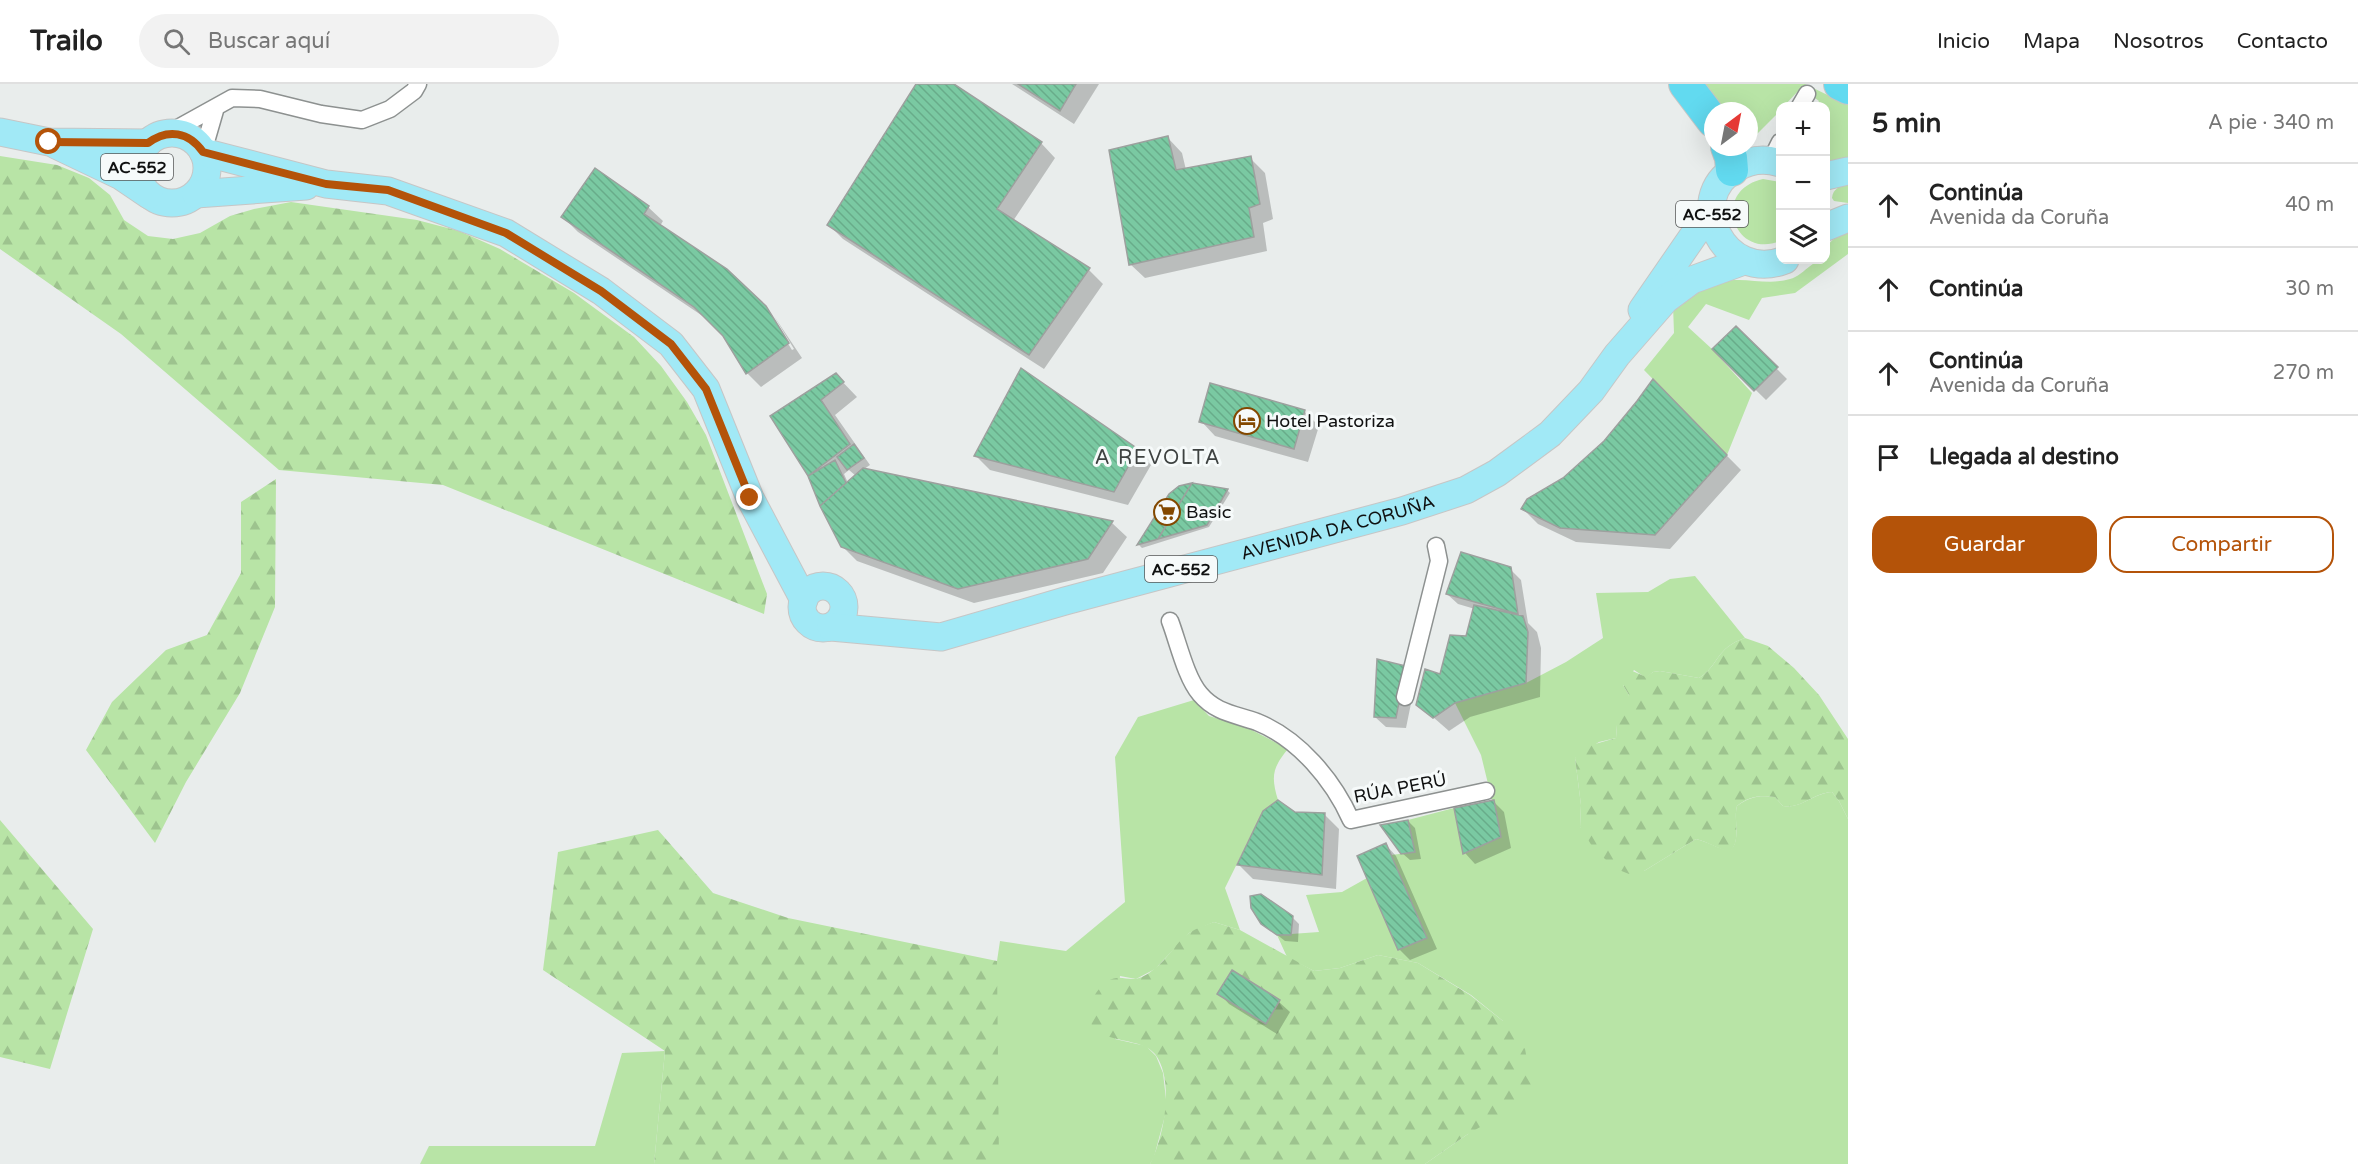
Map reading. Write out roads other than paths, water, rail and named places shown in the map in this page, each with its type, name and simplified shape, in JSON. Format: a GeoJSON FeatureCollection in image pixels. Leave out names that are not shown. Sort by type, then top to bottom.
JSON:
{"type":"FeatureCollection","features":[{"type":"Feature","properties":{"kind":"highway"},"geometry":{"type":"LineString","coordinates":[[1685,84],[1704,109]]}},
{"type":"Feature","properties":{"kind":"highway"},"geometry":{"type":"LineString","coordinates":[[1840,84],[1848,88]]}},
{"type":"Feature","properties":{"kind":"main road","name":"AC-552"},"geometry":{"type":"LineString","coordinates":[[0,132],[49,142],[188,137],[197,143],[203,152],[326,184],[388,190],[506,233],[601,291],[671,344],[706,389],[750,498],[812,593]]}},
{"type":"Feature","properties":{"kind":"main road","name":"AC-552"},"geometry":{"type":"LineString","coordinates":[[157,138],[141,152],[138,163],[141,185],[157,200],[178,203],[196,194],[326,184]]}},
{"type":"Feature","properties":{"kind":"main road","name":"AC-552"},"geometry":{"type":"LineString","coordinates":[[49,142],[121,176],[157,200]]}},
{"type":"Feature","properties":{"kind":"main road"},"geometry":{"type":"LineString","coordinates":[[196,194],[206,179],[208,170],[203,152]]}},
{"type":"Feature","properties":{"kind":"main road","name":"AC-552"},"geometry":{"type":"LineString","coordinates":[[1776,155],[1744,163],[1729,159],[1714,195],[1712,210],[1713,225],[1720,240],[1731,252],[1744,261],[1760,264],[1776,263]]}},
{"type":"Feature","properties":{"kind":"main road"},"geometry":{"type":"LineString","coordinates":[[1830,175],[1848,171]]}},
{"type":"Feature","properties":{"kind":"main road","name":"AC-552"},"geometry":{"type":"LineString","coordinates":[[1617,355],[1649,298],[1712,210]]}},
{"type":"Feature","properties":{"kind":"main road"},"geometry":{"type":"LineString","coordinates":[[1830,226],[1848,219]]}},
{"type":"Feature","properties":{"kind":"main road","name":"AC-552"},"geometry":{"type":"LineString","coordinates":[[1617,355],[1665,300],[1692,280],[1744,261]]}},
{"type":"Feature","properties":{"kind":"main road","name":"AVENIDA DA CORUÑA"},"geometry":{"type":"LineString","coordinates":[[837,617],[941,637],[1074,598],[1402,511],[1466,490],[1497,473],[1550,434],[1591,392],[1617,355]]}},
{"type":"Feature","properties":{"kind":"main road","name":"AC-552"},"geometry":{"type":"LineString","coordinates":[[827,586],[839,593],[837,617],[819,627],[808,621],[803,613],[812,593],[827,586]]}},
{"type":"Feature","properties":{"kind":"street"},"geometry":{"type":"LineString","coordinates":[[157,138],[232,98],[260,99],[321,114],[362,120],[390,109],[414,91],[418,84]]}},
{"type":"Feature","properties":{"kind":"street"},"geometry":{"type":"LineString","coordinates":[[203,152],[216,107]]}},
{"type":"Feature","properties":{"kind":"street"},"geometry":{"type":"LineString","coordinates":[[1405,697],[1438,561],[1436,546]]}},
{"type":"Feature","properties":{"kind":"street","name":"RÚA PERÚ"},"geometry":{"type":"LineString","coordinates":[[1170,621],[1189,674],[1199,693],[1219,711],[1258,722],[1290,741],[1317,768],[1340,796],[1351,820],[1486,791]]}},
{"type":"Feature","properties":{"kind":"place","name":"Hotel Pastoriza"},"geometry":{"type":"Point","coordinates":[1247,421]}},
{"type":"Feature","properties":{"kind":"place","name":"Basic"},"geometry":{"type":"Point","coordinates":[1167,512]}},
{"type":"Feature","properties":{"kind":"district","name":"A REVOLTA"},"geometry":{"type":"Point","coordinates":[1158,457]}}]}
